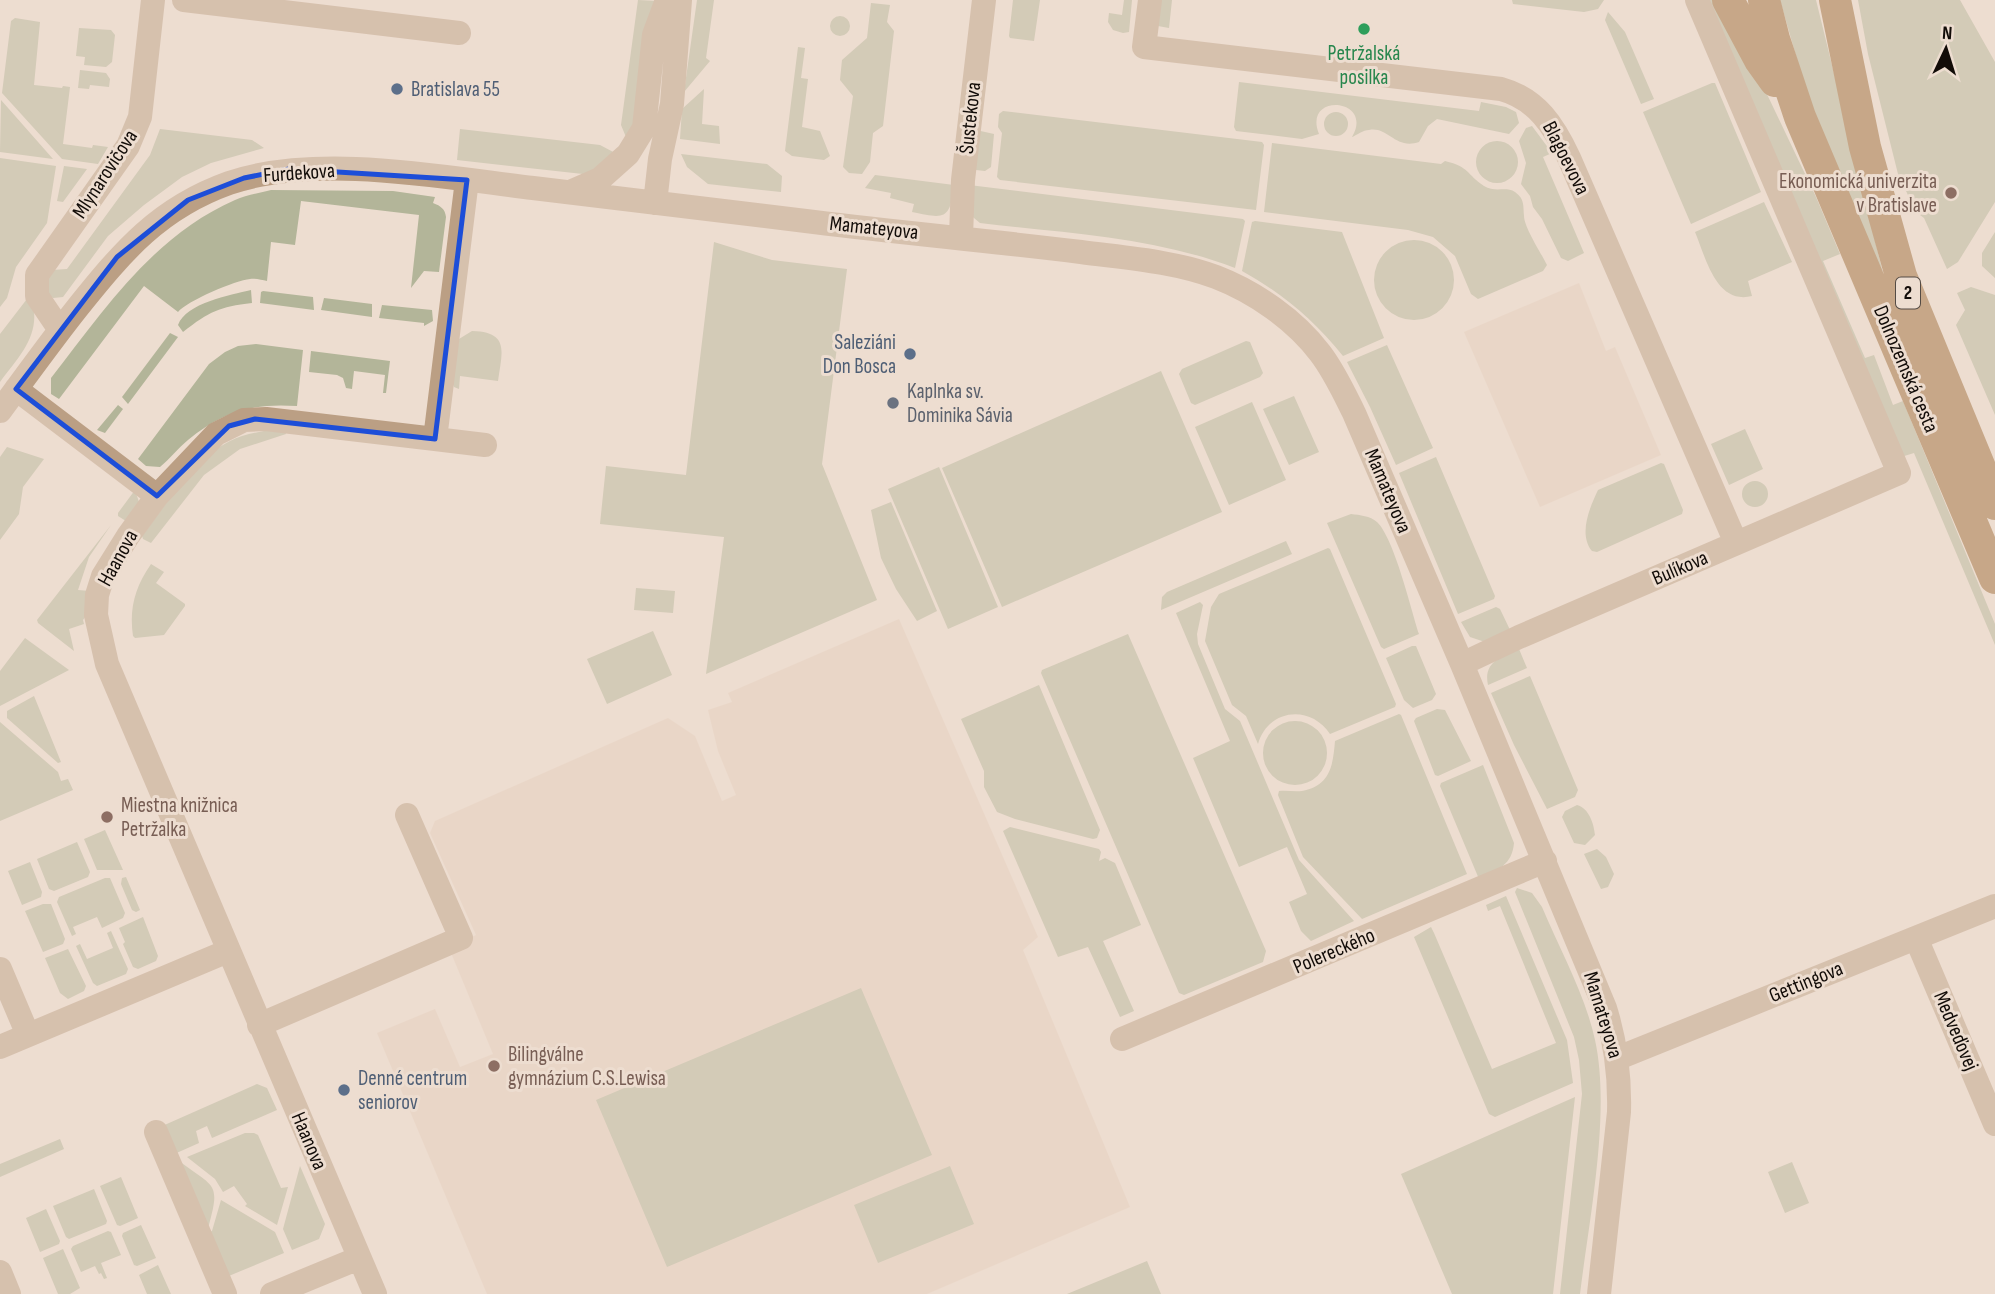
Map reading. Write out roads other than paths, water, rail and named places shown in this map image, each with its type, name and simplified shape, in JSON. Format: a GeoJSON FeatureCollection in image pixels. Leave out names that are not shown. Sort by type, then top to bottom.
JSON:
{"type":"FeatureCollection","features":[{"type":"Feature","properties":{"kind":"main road"},"geometry":{"type":"LineString","coordinates":[[1728,0],[1760,60],[1800,117]]}},
{"type":"Feature","properties":{"kind":"main road","name":"Dolnozemská cesta"},"geometry":{"type":"LineString","coordinates":[[1764,0],[1773,39],[1800,117],[1995,578]]}},
{"type":"Feature","properties":{"kind":"main road","name":"Dolnozemská cesta"},"geometry":{"type":"LineString","coordinates":[[1835,0],[1865,147],[1901,276],[1995,503]]}},
{"type":"Feature","properties":{"kind":"street","name":"Mlynarovičova"},"geometry":{"type":"LineString","coordinates":[[60,330],[38,299],[37,275],[128,146],[141,117],[153,0]]}},
{"type":"Feature","properties":{"kind":"street"},"geometry":{"type":"LineString","coordinates":[[184,0],[459,33]]}},
{"type":"Feature","properties":{"kind":"street"},"geometry":{"type":"LineString","coordinates":[[569,192],[600,179],[628,153],[644,128],[654,35],[667,0]]}},
{"type":"Feature","properties":{"kind":"street"},"geometry":{"type":"LineString","coordinates":[[655,203],[660,159],[672,104],[680,0]]}},
{"type":"Feature","properties":{"kind":"street","name":"Šustekova"},"geometry":{"type":"LineString","coordinates":[[961,237],[963,180],[984,0]]}},
{"type":"Feature","properties":{"kind":"street","name":"Blagoevova"},"geometry":{"type":"LineString","coordinates":[[1150,0],[1144,47],[1501,89],[1513,93],[1545,115],[1562,142],[1597,219],[1735,543]]}},
{"type":"Feature","properties":{"kind":"street","name":"Bulíkova"},"geometry":{"type":"LineString","coordinates":[[1462,664],[1899,473],[1697,0]]}},
{"type":"Feature","properties":{"kind":"street"},"geometry":{"type":"LineString","coordinates":[[644,128],[660,159]]}},
{"type":"Feature","properties":{"kind":"street","name":"Furdekova"},"geometry":{"type":"LineString","coordinates":[[0,411],[117,257],[146,230],[188,200],[229,183],[273,171],[362,170],[655,203]]}},
{"type":"Feature","properties":{"kind":"street"},"geometry":{"type":"LineString","coordinates":[[429,438],[467,180]]}},
{"type":"Feature","properties":{"kind":"street","name":"Mamateyova"},"geometry":{"type":"LineString","coordinates":[[655,203],[961,237],[1181,267],[1238,287],[1285,318],[1319,351],[1354,413],[1598,989],[1618,1058],[1619,1112],[1599,1294]]}},
{"type":"Feature","properties":{"kind":"street"},"geometry":{"type":"LineString","coordinates":[[16,389],[158,496]]}},
{"type":"Feature","properties":{"kind":"street","name":"Haanova"},"geometry":{"type":"LineString","coordinates":[[375,1294],[107,664],[96,602],[103,576],[158,496],[205,443],[224,429],[244,420],[288,421],[485,445]]}},
{"type":"Feature","properties":{"kind":"street"},"geometry":{"type":"LineString","coordinates":[[259,1025],[461,938],[407,815]]}},
{"type":"Feature","properties":{"kind":"street","name":"Polereckého"},"geometry":{"type":"LineString","coordinates":[[1122,1039],[1545,861]]}},
{"type":"Feature","properties":{"kind":"street","name":"Gettingova"},"geometry":{"type":"LineString","coordinates":[[1618,1058],[1991,905]]}},
{"type":"Feature","properties":{"kind":"street","name":"Medveďovej"},"geometry":{"type":"LineString","coordinates":[[1916,938],[1995,1124]]}},
{"type":"Feature","properties":{"kind":"street"},"geometry":{"type":"LineString","coordinates":[[0,1047],[228,951]]}},
{"type":"Feature","properties":{"kind":"street"},"geometry":{"type":"LineString","coordinates":[[0,969],[28,1035]]}},
{"type":"Feature","properties":{"kind":"street"},"geometry":{"type":"LineString","coordinates":[[156,1132],[225,1294]]}},
{"type":"Feature","properties":{"kind":"street"},"geometry":{"type":"LineString","coordinates":[[272,1294],[359,1258]]}},
{"type":"Feature","properties":{"kind":"street"},"geometry":{"type":"LineString","coordinates":[[0,1272],[9,1294]]}},
{"type":"Feature","properties":{"kind":"place","name":"Petržalská posilka"},"geometry":{"type":"Point","coordinates":[1364,29]}},
{"type":"Feature","properties":{"kind":"place","name":"Bratislava 55"},"geometry":{"type":"Point","coordinates":[397,89]}},
{"type":"Feature","properties":{"kind":"place","name":"Ekonomická univerzita v Bratislave"},"geometry":{"type":"Point","coordinates":[1951,193]}},
{"type":"Feature","properties":{"kind":"place","name":"Saleziáni Don Bosca"},"geometry":{"type":"Point","coordinates":[910,354]}},
{"type":"Feature","properties":{"kind":"place","name":"Kaplnka sv. Dominika Sávia"},"geometry":{"type":"Point","coordinates":[893,403]}},
{"type":"Feature","properties":{"kind":"place","name":"Miestna knižnica Petržalka"},"geometry":{"type":"Point","coordinates":[107,817]}},
{"type":"Feature","properties":{"kind":"place","name":"Bilingválne gymnázium C.S.Lewisa"},"geometry":{"type":"Point","coordinates":[494,1066]}},
{"type":"Feature","properties":{"kind":"place","name":"Denné centrum seniorov"},"geometry":{"type":"Point","coordinates":[344,1090]}}]}
